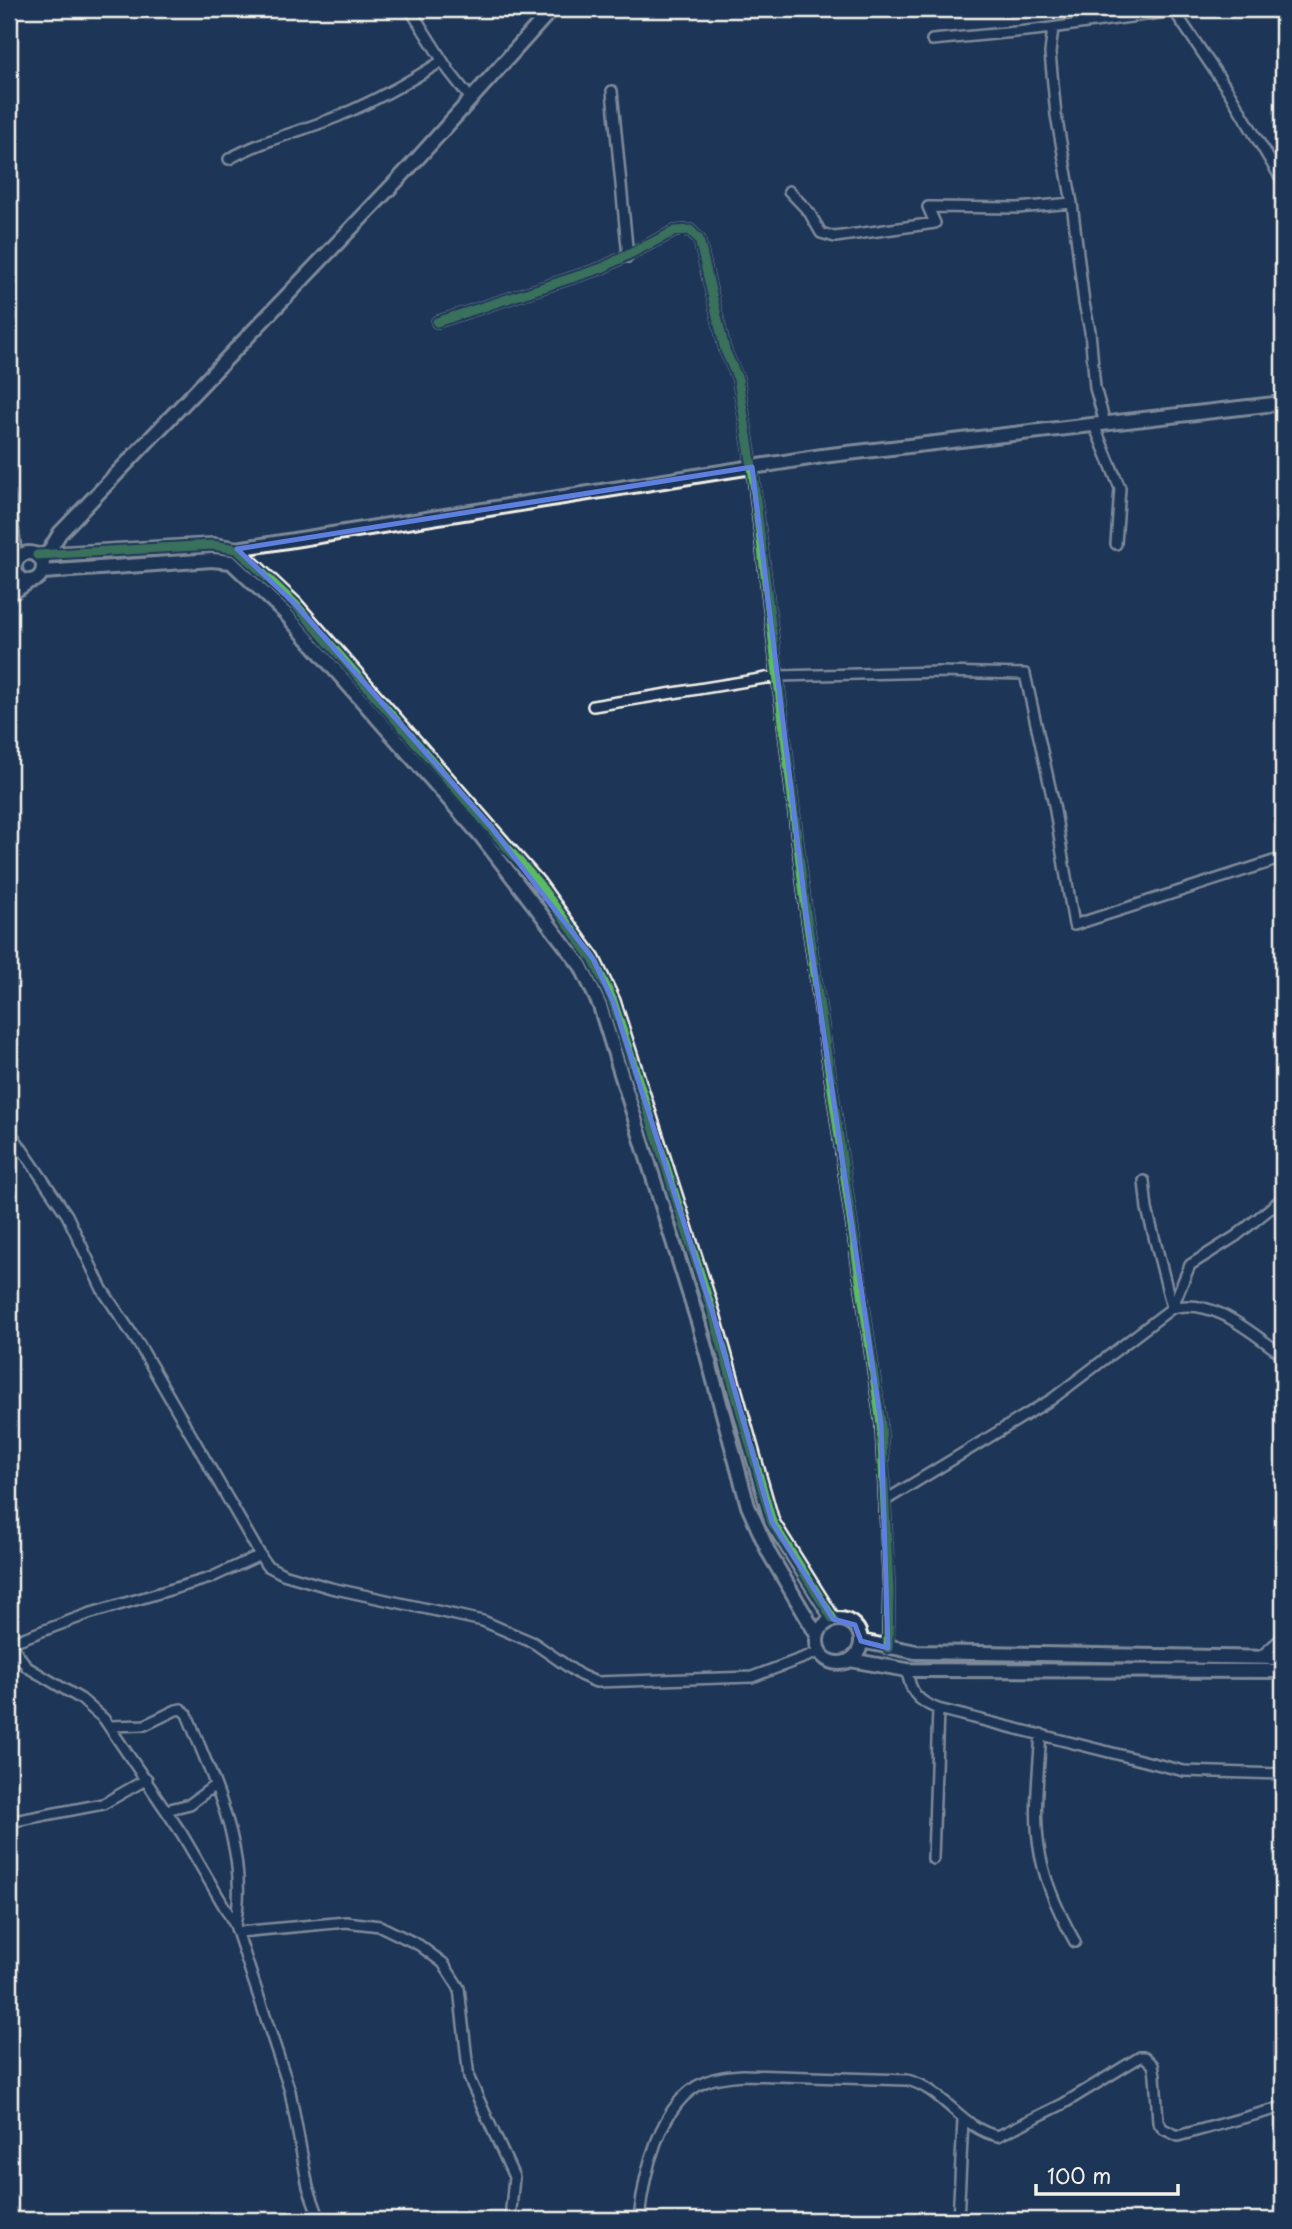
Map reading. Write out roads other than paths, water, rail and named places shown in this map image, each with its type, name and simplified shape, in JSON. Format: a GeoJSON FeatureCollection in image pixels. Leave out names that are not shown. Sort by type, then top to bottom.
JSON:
{"type":"FeatureCollection","features":[{"type":"Feature","properties":{"kind":"street"},"geometry":{"type":"LineString","coordinates":[[410,9],[442,61],[471,99]]}},
{"type":"Feature","properties":{"kind":"street"},"geometry":{"type":"LineString","coordinates":[[16,572],[40,559],[60,533],[400,178],[552,9]]}},
{"type":"Feature","properties":{"kind":"street"},"geometry":{"type":"LineString","coordinates":[[932,40],[1053,28],[1174,10],[1229,92],[1283,182]]}},
{"type":"Feature","properties":{"kind":"street"},"geometry":{"type":"LineString","coordinates":[[1053,28],[1050,53],[1056,115],[1072,203],[1099,424],[1120,488],[1116,544]]}},
{"type":"Feature","properties":{"kind":"street"},"geometry":{"type":"LineString","coordinates":[[229,159],[250,147],[341,115],[388,94],[442,61]]}},
{"type":"Feature","properties":{"kind":"street"},"geometry":{"type":"LineString","coordinates":[[612,91],[628,257]]}},
{"type":"Feature","properties":{"kind":"street"},"geometry":{"type":"LineString","coordinates":[[789,191],[809,212],[821,233],[835,237],[935,223],[928,207],[1018,208],[1072,203]]}},
{"type":"Feature","properties":{"kind":"street"},"geometry":{"type":"LineString","coordinates":[[436,322],[628,257],[675,231],[690,230],[699,239],[724,350],[738,379],[752,467],[806,912],[881,1424],[886,1500],[888,1648]]}},
{"type":"Feature","properties":{"kind":"street"},"geometry":{"type":"LineString","coordinates":[[16,572],[40,559],[213,545],[237,549],[752,467],[1283,403]]}},
{"type":"Feature","properties":{"kind":"street"},"geometry":{"type":"LineString","coordinates":[[9,493],[16,572],[9,595]]}},
{"type":"Feature","properties":{"kind":"street"},"geometry":{"type":"LineString","coordinates":[[237,549],[295,604],[491,827],[538,883],[593,959],[613,1001],[700,1275],[772,1522],[833,1619]]}},
{"type":"Feature","properties":{"kind":"street"},"geometry":{"type":"LineString","coordinates":[[40,559],[231,562],[261,588],[330,664],[481,836],[571,949],[593,989],[604,1020],[698,1322],[748,1506],[769,1553],[817,1635],[819,1652],[832,1662],[849,1660],[907,1670],[1283,1671]]}},
{"type":"Feature","properties":{"kind":"street"},"geometry":{"type":"LineString","coordinates":[[593,706],[778,676],[939,672],[1025,674],[1055,805],[1074,925],[1283,858]]}},
{"type":"Feature","properties":{"kind":"street"},"geometry":{"type":"LineString","coordinates":[[9,1130],[67,1215],[102,1289],[140,1346],[258,1556],[266,1565],[284,1574],[482,1621],[517,1634],[580,1675],[596,1682],[752,1677],[819,1652]]}},
{"type":"Feature","properties":{"kind":"street"},"geometry":{"type":"LineString","coordinates":[[1144,1181],[1147,1209],[1172,1308]]}},
{"type":"Feature","properties":{"kind":"street"},"geometry":{"type":"LineString","coordinates":[[1172,1308],[1190,1265],[1236,1236],[1283,1198]]}},
{"type":"Feature","properties":{"kind":"street"},"geometry":{"type":"LineString","coordinates":[[886,1500],[1052,1399],[1172,1308],[1196,1305],[1224,1314],[1283,1354]]}},
{"type":"Feature","properties":{"kind":"street"},"geometry":{"type":"LineString","coordinates":[[258,1556],[210,1578],[88,1614],[9,1642],[27,1667],[90,1706],[110,1726],[147,1779],[237,1928],[290,2091],[308,2187],[320,2220]]}},
{"type":"Feature","properties":{"kind":"street"},"geometry":{"type":"LineString","coordinates":[[817,1635],[823,1625],[833,1619],[845,1619],[855,1625],[861,1641],[858,1652],[849,1660]]}},
{"type":"Feature","properties":{"kind":"street"},"geometry":{"type":"LineString","coordinates":[[1259,1658],[1283,1637]]}},
{"type":"Feature","properties":{"kind":"street"},"geometry":{"type":"LineString","coordinates":[[861,1641],[916,1652],[1283,1658]]}},
{"type":"Feature","properties":{"kind":"street"},"geometry":{"type":"LineString","coordinates":[[907,1670],[909,1686],[915,1697],[938,1709],[1184,1771],[1283,1774]]}},
{"type":"Feature","properties":{"kind":"street"},"geometry":{"type":"LineString","coordinates":[[110,1726],[145,1725],[181,1709],[187,1714],[233,1838],[239,1890],[237,1928]]}},
{"type":"Feature","properties":{"kind":"street"},"geometry":{"type":"LineString","coordinates":[[933,1859],[938,1709]]}},
{"type":"Feature","properties":{"kind":"street"},"geometry":{"type":"LineString","coordinates":[[1041,1734],[1036,1843],[1054,1904],[1075,1942]]}},
{"type":"Feature","properties":{"kind":"street"},"geometry":{"type":"LineString","coordinates":[[9,1822],[103,1804],[147,1779]]}},
{"type":"Feature","properties":{"kind":"street"},"geometry":{"type":"LineString","coordinates":[[166,1810],[190,1804],[215,1785]]}},
{"type":"Feature","properties":{"kind":"street"},"geometry":{"type":"LineString","coordinates":[[237,1928],[346,1922],[380,1926],[419,1945],[443,1963],[459,1988],[468,2078],[514,2177],[510,2220]]}},
{"type":"Feature","properties":{"kind":"street"},"geometry":{"type":"LineString","coordinates":[[639,2220],[643,2183],[654,2145],[679,2103],[704,2082],[743,2075],[907,2080],[923,2085],[963,2120],[988,2134],[1009,2133],[1063,2104],[1127,2063],[1145,2057],[1153,2065],[1158,2122],[1169,2133],[1178,2136],[1283,2106]]}},
{"type":"Feature","properties":{"kind":"street"},"geometry":{"type":"LineString","coordinates":[[958,2220],[963,2120]]}}]}
